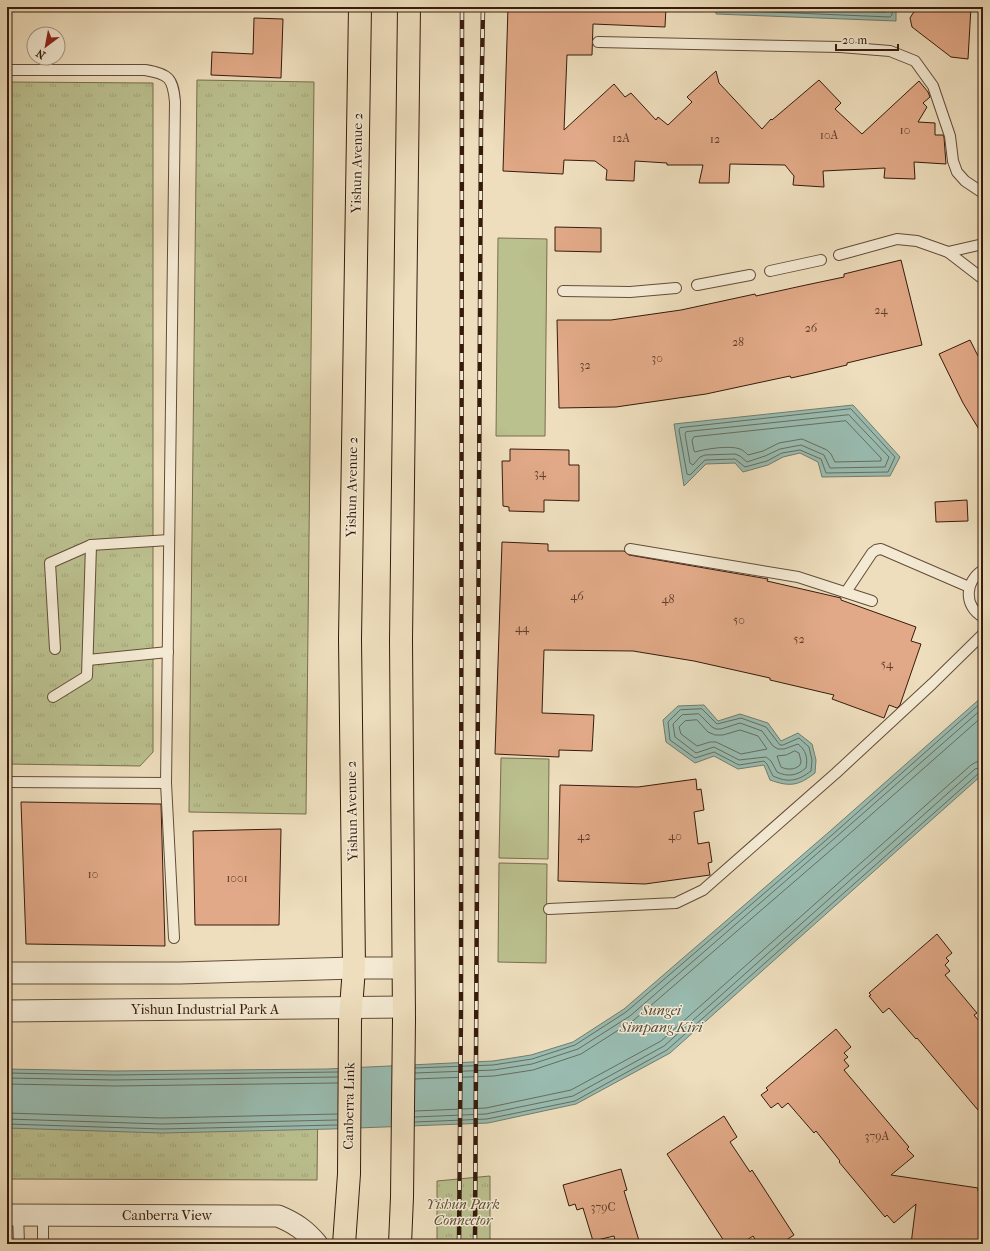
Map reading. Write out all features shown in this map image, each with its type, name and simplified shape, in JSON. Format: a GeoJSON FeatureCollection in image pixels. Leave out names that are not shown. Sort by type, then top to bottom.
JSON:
{"type":"FeatureCollection","features":[{"type":"Feature","properties":{"kind":"main road","name":"Yishun Avenue 2"},"geometry":{"type":"LineString","coordinates":[[354,968],[350,640],[360,7]]}},
{"type":"Feature","properties":{"kind":"main road"},"geometry":{"type":"LineString","coordinates":[[400,1244],[404,1013],[401,640],[409,7]]}},
{"type":"Feature","properties":{"kind":"main road","name":"Canberra Link"},"geometry":{"type":"LineString","coordinates":[[344,1244],[349,1174],[350,1014],[354,968]]}},
{"type":"Feature","properties":{"kind":"street"},"geometry":{"type":"LineString","coordinates":[[7,973],[180,973],[403,968]]}},
{"type":"Feature","properties":{"kind":"street","name":"Yishun Industrial Park A"},"geometry":{"type":"LineString","coordinates":[[7,1011],[350,1014],[404,1013]]}},
{"type":"Feature","properties":{"kind":"street","name":"Canberra View"},"geometry":{"type":"LineString","coordinates":[[13,1215],[278,1216],[294,1223],[317,1244]]}},
{"type":"Feature","properties":{"kind":"lane"},"geometry":{"type":"LineString","coordinates":[[598,42],[840,47],[890,51],[915,61],[933,86],[950,136],[953,161],[957,172],[965,181],[983,193]]}},
{"type":"Feature","properties":{"kind":"lane"},"geometry":{"type":"LineString","coordinates":[[7,70],[145,70],[160,73],[168,77],[174,88],[166,783],[174,938]]}},
{"type":"Feature","properties":{"kind":"lane"},"geometry":{"type":"LineString","coordinates":[[839,255],[897,239],[918,241],[948,252],[983,280]]}},
{"type":"Feature","properties":{"kind":"lane"},"geometry":{"type":"LineString","coordinates":[[948,252],[983,244]]}},
{"type":"Feature","properties":{"kind":"lane"},"geometry":{"type":"LineString","coordinates":[[770,271],[821,260]]}},
{"type":"Feature","properties":{"kind":"lane"},"geometry":{"type":"LineString","coordinates":[[697,285],[750,276]]}},
{"type":"Feature","properties":{"kind":"lane"},"geometry":{"type":"LineString","coordinates":[[563,291],[630,292],[676,288]]}},
{"type":"Feature","properties":{"kind":"lane"},"geometry":{"type":"LineString","coordinates":[[55,649],[50,563],[91,545],[169,540]]}},
{"type":"Feature","properties":{"kind":"lane"},"geometry":{"type":"LineString","coordinates":[[53,697],[87,676],[91,545]]}},
{"type":"Feature","properties":{"kind":"lane"},"geometry":{"type":"LineString","coordinates":[[846,592],[872,553],[881,549],[969,588]]}},
{"type":"Feature","properties":{"kind":"lane"},"geometry":{"type":"LineString","coordinates":[[630,550],[798,577],[872,601]]}},
{"type":"Feature","properties":{"kind":"lane"},"geometry":{"type":"LineString","coordinates":[[983,570],[972,579],[969,588],[971,603],[975,610],[983,617]]}},
{"type":"Feature","properties":{"kind":"lane"},"geometry":{"type":"LineString","coordinates":[[549,909],[676,903],[703,890],[841,768],[932,684],[983,634]]}},
{"type":"Feature","properties":{"kind":"lane"},"geometry":{"type":"LineString","coordinates":[[88,660],[168,652]]}},
{"type":"Feature","properties":{"kind":"lane"},"geometry":{"type":"LineString","coordinates":[[7,782],[114,784],[166,783]]}},
{"type":"Feature","properties":{"kind":"lane"},"geometry":{"type":"LineString","coordinates":[[13,1215],[19,1244]]}},
{"type":"Feature","properties":{"kind":"lane"},"geometry":{"type":"LineString","coordinates":[[43,1215],[43,1244]]}},
{"type":"Feature","properties":{"kind":"green space"},"geometry":{"type":"Polygon","coordinates":[[[197,80],[314,82],[306,814],[189,812],[197,80]]]}},
{"type":"Feature","properties":{"kind":"green space"},"geometry":{"type":"Polygon","coordinates":[[[7,82],[153,83],[153,752],[140,766],[7,764],[7,82]]]}},
{"type":"Feature","properties":{"kind":"green space"},"geometry":{"type":"Polygon","coordinates":[[[498,238],[547,239],[545,436],[496,436],[498,238]]]}},
{"type":"Feature","properties":{"kind":"green space"},"geometry":{"type":"Polygon","coordinates":[[[501,758],[549,759],[548,859],[499,858],[501,758]]]}},
{"type":"Feature","properties":{"kind":"green space"},"geometry":{"type":"Polygon","coordinates":[[[499,863],[547,864],[546,963],[498,962],[499,863]]]}},
{"type":"Feature","properties":{"kind":"green space"},"geometry":{"type":"Polygon","coordinates":[[[7,1091],[318,1094],[317,1180],[7,1179],[7,1091]]]}},
{"type":"Feature","properties":{"kind":"green space","name":"Yishun Park Connector"},"geometry":{"type":"Polygon","coordinates":[[[490,1176],[490,1244],[437,1244],[437,1181],[490,1176]]]}},
{"type":"Feature","properties":{"kind":"water"},"geometry":{"type":"Polygon","coordinates":[[[716,7],[896,7],[896,21],[716,14],[716,7]]]}},
{"type":"Feature","properties":{"kind":"water"},"geometry":{"type":"Polygon","coordinates":[[[853,405],[900,457],[890,476],[822,477],[818,462],[800,453],[783,457],[768,465],[743,472],[735,463],[706,464],[684,486],[674,424],[853,405]]]}},
{"type":"Feature","properties":{"kind":"water","name":"Sungei Simpang Kiri"},"geometry":{"type":"Polygon","coordinates":[[[983,696],[983,774],[670,1053],[576,1104],[488,1123],[162,1133],[7,1128],[7,1069],[114,1071],[327,1069],[493,1061],[531,1055],[573,1042],[624,1009],[829,832],[983,696]]]}},
{"type":"Feature","properties":{"kind":"water"},"geometry":{"type":"Polygon","coordinates":[[[704,705],[718,721],[740,714],[768,723],[781,741],[798,733],[812,744],[816,760],[815,773],[799,783],[783,784],[770,780],[764,765],[738,769],[714,756],[695,763],[666,742],[663,720],[678,706],[704,705]]]}},
{"type":"Feature","properties":{"kind":"building"},"geometry":{"type":"Polygon","coordinates":[[[508,7],[666,7],[665,27],[593,24],[592,55],[567,55],[564,130],[614,84],[625,97],[631,93],[656,120],[658,117],[668,125],[692,102],[687,97],[716,71],[719,83],[762,129],[771,119],[772,120],[819,80],[841,103],[835,109],[862,134],[919,81],[930,97],[923,103],[927,107],[918,122],[935,123],[935,135],[943,135],[946,164],[914,162],[915,179],[884,178],[885,168],[823,171],[824,187],[793,185],[794,176],[785,165],[730,164],[729,183],[699,183],[703,165],[667,165],[667,163],[635,161],[634,181],[606,180],[607,170],[595,161],[564,160],[563,174],[503,171],[508,7]]]}},
{"type":"Feature","properties":{"kind":"building"},"geometry":{"type":"Polygon","coordinates":[[[922,7],[971,7],[968,59],[951,57],[912,27],[910,18],[915,10],[922,7]]]}},
{"type":"Feature","properties":{"kind":"building"},"geometry":{"type":"Polygon","coordinates":[[[254,18],[283,19],[281,78],[211,75],[212,52],[253,54],[254,18]]]}},
{"type":"Feature","properties":{"kind":"building"},"geometry":{"type":"Polygon","coordinates":[[[555,227],[601,228],[601,252],[555,251],[555,227]]]}},
{"type":"Feature","properties":{"kind":"building"},"geometry":{"type":"Polygon","coordinates":[[[901,260],[922,345],[847,363],[847,365],[809,374],[791,378],[790,376],[706,394],[616,407],[559,408],[557,320],[611,320],[681,310],[844,277],[844,274],[901,260]]]}},
{"type":"Feature","properties":{"kind":"building"},"geometry":{"type":"Polygon","coordinates":[[[970,340],[978,356],[983,353],[983,436],[963,403],[939,354],[970,340]]]}},
{"type":"Feature","properties":{"kind":"building"},"geometry":{"type":"Polygon","coordinates":[[[510,449],[569,450],[569,465],[579,465],[579,501],[544,500],[544,512],[509,511],[509,507],[503,506],[502,461],[510,461],[510,449]]]}},
{"type":"Feature","properties":{"kind":"building"},"geometry":{"type":"Polygon","coordinates":[[[967,500],[968,521],[936,522],[935,502],[967,500]]]}},
{"type":"Feature","properties":{"kind":"building"},"geometry":{"type":"Polygon","coordinates":[[[502,542],[548,544],[548,551],[624,551],[629,555],[768,579],[767,581],[841,598],[841,600],[916,627],[911,641],[921,644],[900,705],[897,708],[889,705],[884,718],[832,699],[834,695],[770,680],[770,678],[694,661],[633,651],[544,650],[542,713],[594,715],[592,751],[559,750],[559,757],[495,754],[502,542]]]}},
{"type":"Feature","properties":{"kind":"building"},"geometry":{"type":"Polygon","coordinates":[[[696,779],[697,790],[701,789],[704,810],[694,812],[698,844],[709,842],[712,862],[708,863],[710,875],[645,884],[558,881],[560,785],[638,787],[696,779]]]}},
{"type":"Feature","properties":{"kind":"building"},"geometry":{"type":"Polygon","coordinates":[[[21,802],[161,804],[165,946],[26,944],[21,802]]]}},
{"type":"Feature","properties":{"kind":"building"},"geometry":{"type":"Polygon","coordinates":[[[281,829],[279,925],[195,925],[193,831],[281,829]]]}},
{"type":"Feature","properties":{"kind":"building"},"geometry":{"type":"Polygon","coordinates":[[[937,934],[952,953],[946,958],[949,961],[945,965],[950,971],[945,975],[977,1013],[974,1015],[983,1026],[983,1116],[917,1038],[916,1039],[889,1008],[883,1013],[869,996],[871,995],[869,993],[937,934]]]}},
{"type":"Feature","properties":{"kind":"building"},"geometry":{"type":"Polygon","coordinates":[[[836,1029],[851,1047],[844,1053],[848,1057],[844,1060],[849,1066],[844,1070],[909,1147],[907,1149],[914,1156],[891,1175],[978,1188],[978,1191],[983,1191],[983,1244],[911,1244],[916,1204],[894,1223],[887,1215],[885,1217],[839,1162],[840,1161],[816,1131],[814,1133],[788,1103],[782,1108],[778,1103],[771,1108],[761,1095],[768,1090],[766,1088],[836,1029]]]}},
{"type":"Feature","properties":{"kind":"building"},"geometry":{"type":"Polygon","coordinates":[[[724,1116],[737,1137],[730,1142],[750,1172],[752,1170],[794,1235],[780,1244],[758,1244],[753,1236],[741,1244],[726,1244],[667,1154],[724,1116]]]}},
{"type":"Feature","properties":{"kind":"building"},"geometry":{"type":"Polygon","coordinates":[[[621,1169],[627,1190],[624,1191],[640,1244],[616,1244],[614,1236],[593,1241],[583,1208],[577,1210],[575,1204],[569,1206],[563,1185],[621,1169]]]}},
{"type":"Feature","properties":{"kind":"railway"},"geometry":{"type":"LineString","coordinates":[[459,1244],[461,1008],[462,7]]}},
{"type":"Feature","properties":{"kind":"railway"},"geometry":{"type":"LineString","coordinates":[[475,1244],[481,125],[483,7]]}}]}
